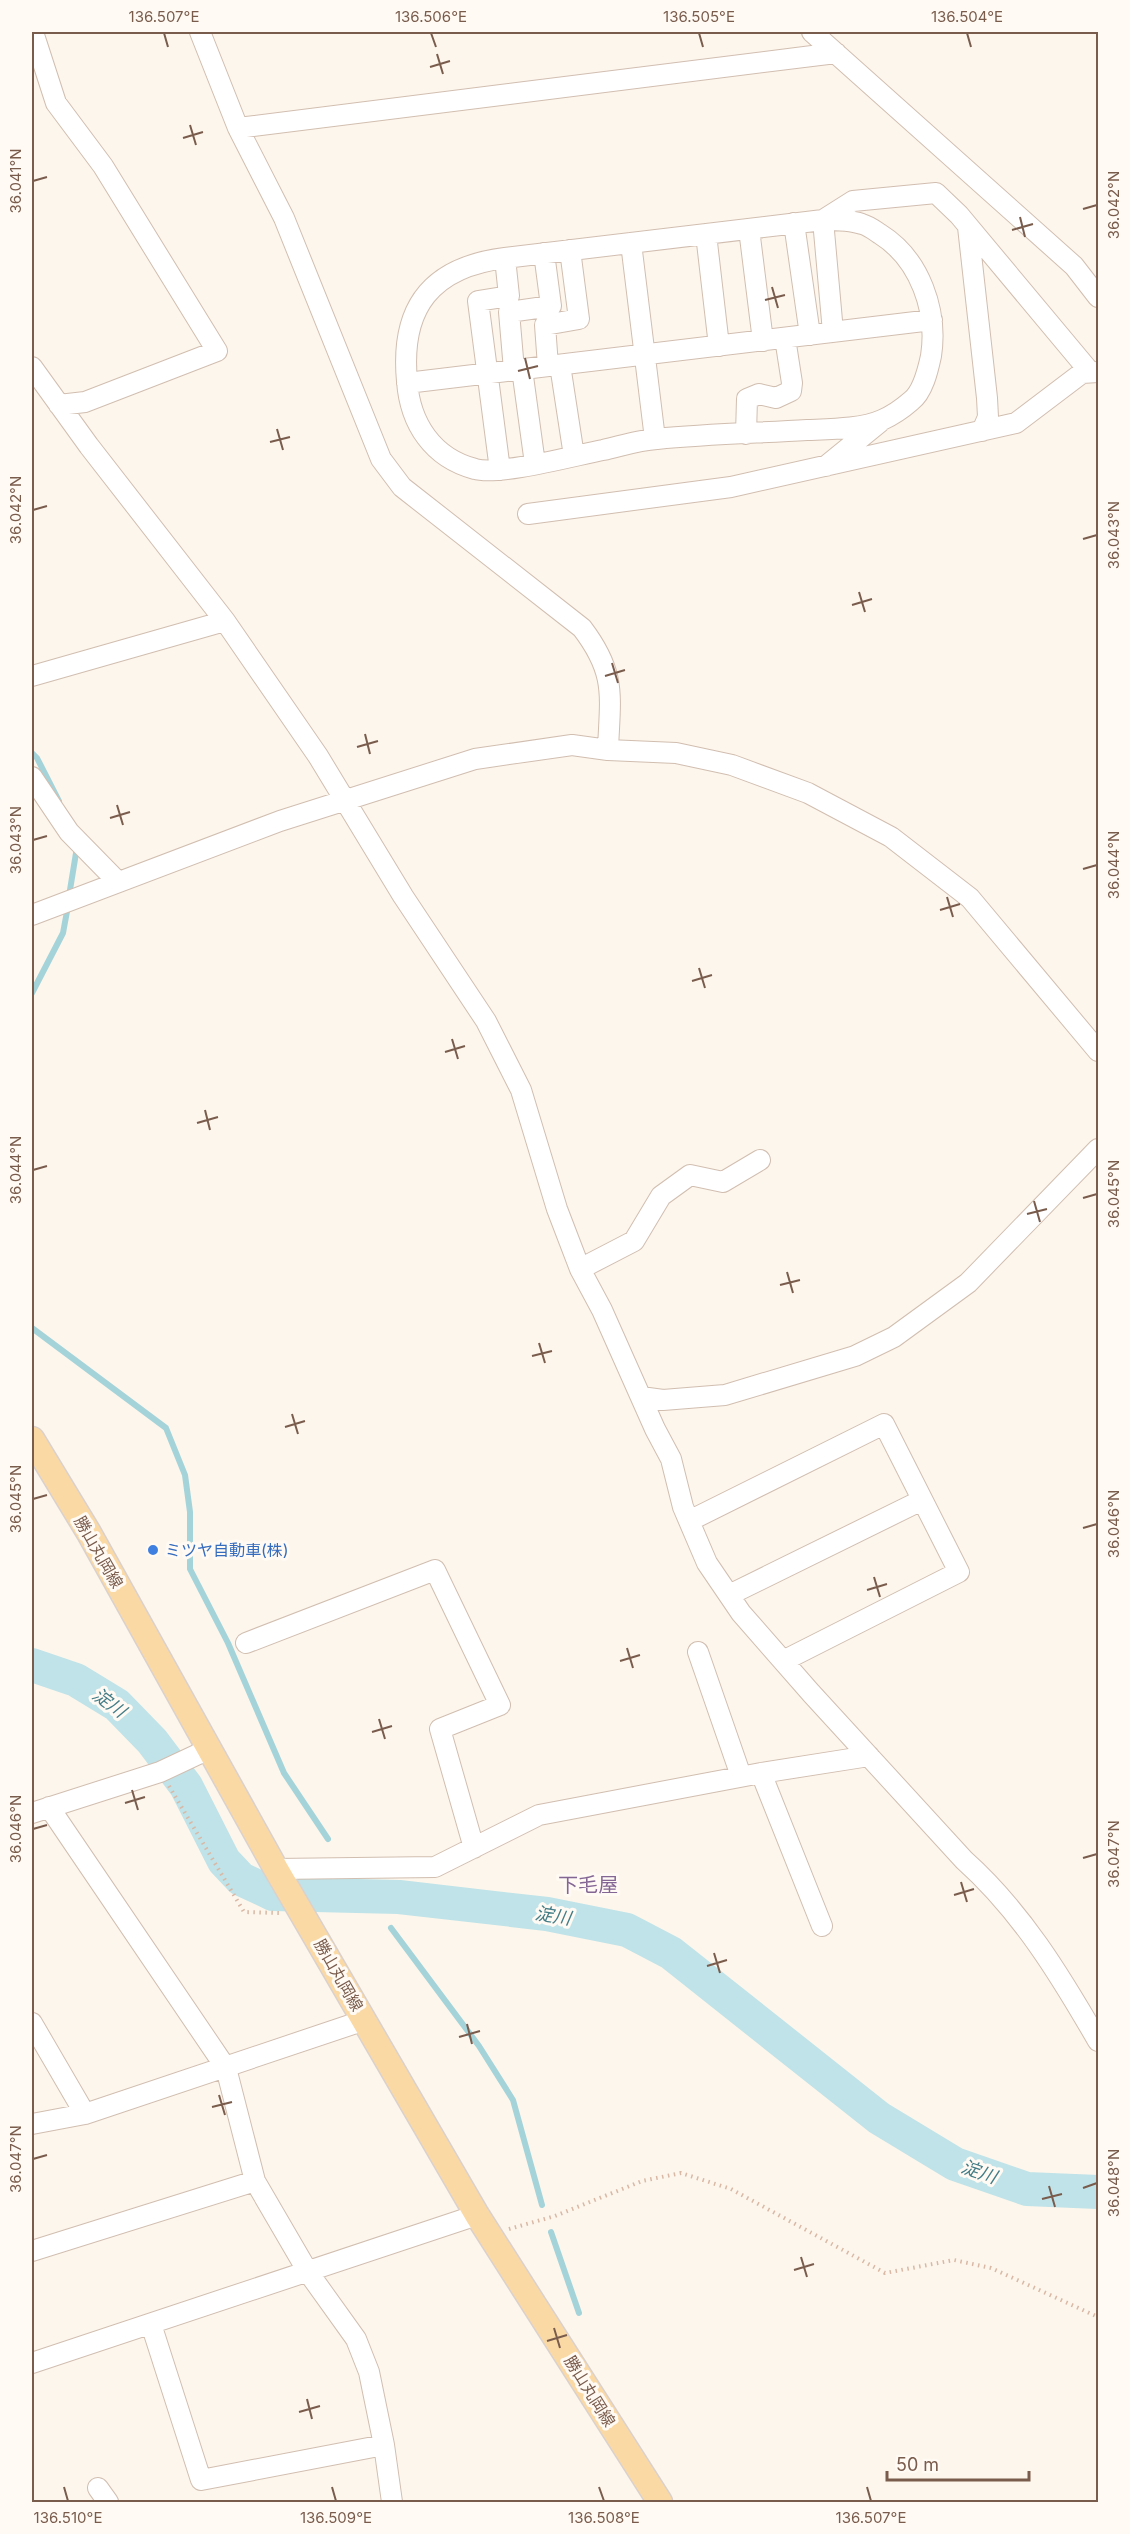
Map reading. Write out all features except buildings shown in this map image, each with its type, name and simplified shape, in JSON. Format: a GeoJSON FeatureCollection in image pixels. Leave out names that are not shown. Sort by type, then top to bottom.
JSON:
{"type":"FeatureCollection","features":[{"type":"Feature","properties":{"kind":"main road","name":"勝山丸岡線"},"geometry":{"type":"LineString","coordinates":[[32,1439],[89,1533],[202,1752],[302,1912],[483,2225],[656,2501]]}},
{"type":"Feature","properties":{"kind":"street"},"geometry":{"type":"LineString","coordinates":[[33,32],[56,103],[102,166],[217,351],[85,402],[59,405]]}},
{"type":"Feature","properties":{"kind":"street"},"geometry":{"type":"LineString","coordinates":[[200,32],[238,128],[284,218],[381,459],[402,487],[582,628],[598,649],[609,676],[608,750]]}},
{"type":"Feature","properties":{"kind":"street"},"geometry":{"type":"LineString","coordinates":[[812,32],[1074,266],[1098,297]]}},
{"type":"Feature","properties":{"kind":"street"},"geometry":{"type":"LineString","coordinates":[[238,128],[837,53]]}},
{"type":"Feature","properties":{"kind":"street"},"geometry":{"type":"LineString","coordinates":[[823,220],[853,201],[936,192],[1094,372]]}},
{"type":"Feature","properties":{"kind":"street"},"geometry":{"type":"LineString","coordinates":[[823,220],[833,332]]}},
{"type":"Feature","properties":{"kind":"street"},"geometry":{"type":"LineString","coordinates":[[824,468],[880,421],[914,400],[928,371],[933,344],[932,320],[921,280],[906,257],[886,238],[864,224],[823,220],[544,253],[464,266],[442,279],[421,300],[411,322],[406,353],[407,383],[414,413],[435,450],[454,462],[478,471],[535,464],[655,439],[840,428],[880,421]]}},
{"type":"Feature","properties":{"kind":"street"},"geometry":{"type":"LineString","coordinates":[[794,224],[810,335]]}},
{"type":"Feature","properties":{"kind":"street"},"geometry":{"type":"LineString","coordinates":[[968,227],[988,417],[982,431]]}},
{"type":"Feature","properties":{"kind":"street"},"geometry":{"type":"LineString","coordinates":[[749,229],[763,341]]}},
{"type":"Feature","properties":{"kind":"street"},"geometry":{"type":"LineString","coordinates":[[706,234],[719,346]]}},
{"type":"Feature","properties":{"kind":"street"},"geometry":{"type":"LineString","coordinates":[[631,243],[655,439]]}},
{"type":"Feature","properties":{"kind":"street"},"geometry":{"type":"LineString","coordinates":[[570,250],[579,319],[545,325],[574,456]]}},
{"type":"Feature","properties":{"kind":"street"},"geometry":{"type":"LineString","coordinates":[[535,464],[509,312],[551,306],[544,253]]}},
{"type":"Feature","properties":{"kind":"street"},"geometry":{"type":"LineString","coordinates":[[500,470],[478,301],[509,296],[505,258]]}},
{"type":"Feature","properties":{"kind":"street"},"geometry":{"type":"LineString","coordinates":[[407,383],[932,320]]}},
{"type":"Feature","properties":{"kind":"street"},"geometry":{"type":"LineString","coordinates":[[746,434],[747,399],[759,394],[776,398],[790,391],[792,383],[785,338]]}},
{"type":"Feature","properties":{"kind":"street"},"geometry":{"type":"LineString","coordinates":[[32,367],[225,621],[345,799],[403,896],[486,1021],[521,1090],[557,1209],[580,1269],[602,1310],[671,1459],[683,1507],[707,1563],[741,1613],[783,1661],[964,1860],[985,1878],[1038,1941],[1098,2041]]}},
{"type":"Feature","properties":{"kind":"street"},"geometry":{"type":"LineString","coordinates":[[528,514],[731,488],[1016,423],[1082,373],[1094,372]]}},
{"type":"Feature","properties":{"kind":"street"},"geometry":{"type":"LineString","coordinates":[[986,389],[1016,423]]}},
{"type":"Feature","properties":{"kind":"street"},"geometry":{"type":"LineString","coordinates":[[32,676],[225,621]]}},
{"type":"Feature","properties":{"kind":"street"},"geometry":{"type":"LineString","coordinates":[[32,915],[345,799],[475,759],[572,745],[608,750],[676,753],[732,765],[808,793],[891,837],[970,898],[1098,1051]]}},
{"type":"Feature","properties":{"kind":"street"},"geometry":{"type":"LineString","coordinates":[[32,777],[69,832],[118,882]]}},
{"type":"Feature","properties":{"kind":"street"},"geometry":{"type":"LineString","coordinates":[[641,1397],[663,1400],[725,1395],[855,1356],[894,1337],[968,1283],[1098,1149]]}},
{"type":"Feature","properties":{"kind":"street"},"geometry":{"type":"LineString","coordinates":[[580,1269],[634,1240],[661,1196],[690,1174],[723,1182],[760,1160]]}},
{"type":"Feature","properties":{"kind":"street"},"geometry":{"type":"LineString","coordinates":[[689,1521],[884,1424],[959,1572],[783,1661]]}},
{"type":"Feature","properties":{"kind":"street"},"geometry":{"type":"LineString","coordinates":[[729,1595],[922,1500]]}},
{"type":"Feature","properties":{"kind":"street"},"geometry":{"type":"LineString","coordinates":[[246,1643],[435,1570],[500,1705],[440,1729],[474,1848]]}},
{"type":"Feature","properties":{"kind":"street"},"geometry":{"type":"LineString","coordinates":[[698,1652],[741,1776]]}},
{"type":"Feature","properties":{"kind":"street"},"geometry":{"type":"LineString","coordinates":[[202,1752],[160,1772],[40,1810],[226,2068],[255,2181],[308,2272],[356,2339],[369,2372],[384,2445],[392,2502]]}},
{"type":"Feature","properties":{"kind":"street"},"geometry":{"type":"LineString","coordinates":[[279,1874],[435,1866],[539,1815],[741,1776],[869,1756]]}},
{"type":"Feature","properties":{"kind":"street"},"geometry":{"type":"LineString","coordinates":[[761,1773],[822,1926]]}},
{"type":"Feature","properties":{"kind":"street"},"geometry":{"type":"LineString","coordinates":[[32,2124],[85,2114],[365,2019]]}},
{"type":"Feature","properties":{"kind":"street"},"geometry":{"type":"LineString","coordinates":[[32,2023],[85,2114]]}},
{"type":"Feature","properties":{"kind":"street"},"geometry":{"type":"LineString","coordinates":[[32,2251],[255,2181]]}},
{"type":"Feature","properties":{"kind":"street"},"geometry":{"type":"LineString","coordinates":[[32,2363],[308,2272],[483,2225]]}},
{"type":"Feature","properties":{"kind":"street"},"geometry":{"type":"LineString","coordinates":[[151,2324],[201,2480],[384,2445]]}},
{"type":"Feature","properties":{"kind":"path"},"geometry":{"type":"LineString","coordinates":[[160,1772],[244,1912],[302,1912]]}},
{"type":"Feature","properties":{"kind":"path"},"geometry":{"type":"LineString","coordinates":[[483,2225],[555,2216],[642,2181],[681,2173],[731,2189],[885,2273],[954,2260],[992,2268],[1098,2317]]}},
{"type":"Feature","properties":{"kind":"waterway"},"geometry":{"type":"LineString","coordinates":[[32,753],[37,758],[59,801]]}},
{"type":"Feature","properties":{"kind":"waterway"},"geometry":{"type":"LineString","coordinates":[[69,896],[77,847]]}},
{"type":"Feature","properties":{"kind":"waterway"},"geometry":{"type":"LineString","coordinates":[[32,993],[63,933],[68,906]]}},
{"type":"Feature","properties":{"kind":"waterway"},"geometry":{"type":"LineString","coordinates":[[32,1328],[166,1428],[185,1475],[190,1512],[190,1569],[228,1643],[284,1773],[328,1839]]}},
{"type":"Feature","properties":{"kind":"waterway","name":"淀川"},"geometry":{"type":"LineString","coordinates":[[32,1665],[76,1680],[117,1705],[152,1741],[186,1786],[224,1861],[241,1879],[273,1894],[399,1897],[547,1914],[627,1930],[671,1953],[879,2118],[955,2164],[1027,2189],[1098,2192]]}},
{"type":"Feature","properties":{"kind":"waterway"},"geometry":{"type":"LineString","coordinates":[[391,1928],[479,2046],[513,2100],[542,2205]]}},
{"type":"Feature","properties":{"kind":"waterway"},"geometry":{"type":"LineString","coordinates":[[551,2232],[579,2313]]}},
{"type":"Feature","properties":{"kind":"place","name":"ミツヤ自動車(株)"},"geometry":{"type":"Point","coordinates":[153,1550]}},
{"type":"Feature","properties":{"kind":"district","name":"下毛屋"},"geometry":{"type":"Point","coordinates":[588,1885]}}]}
